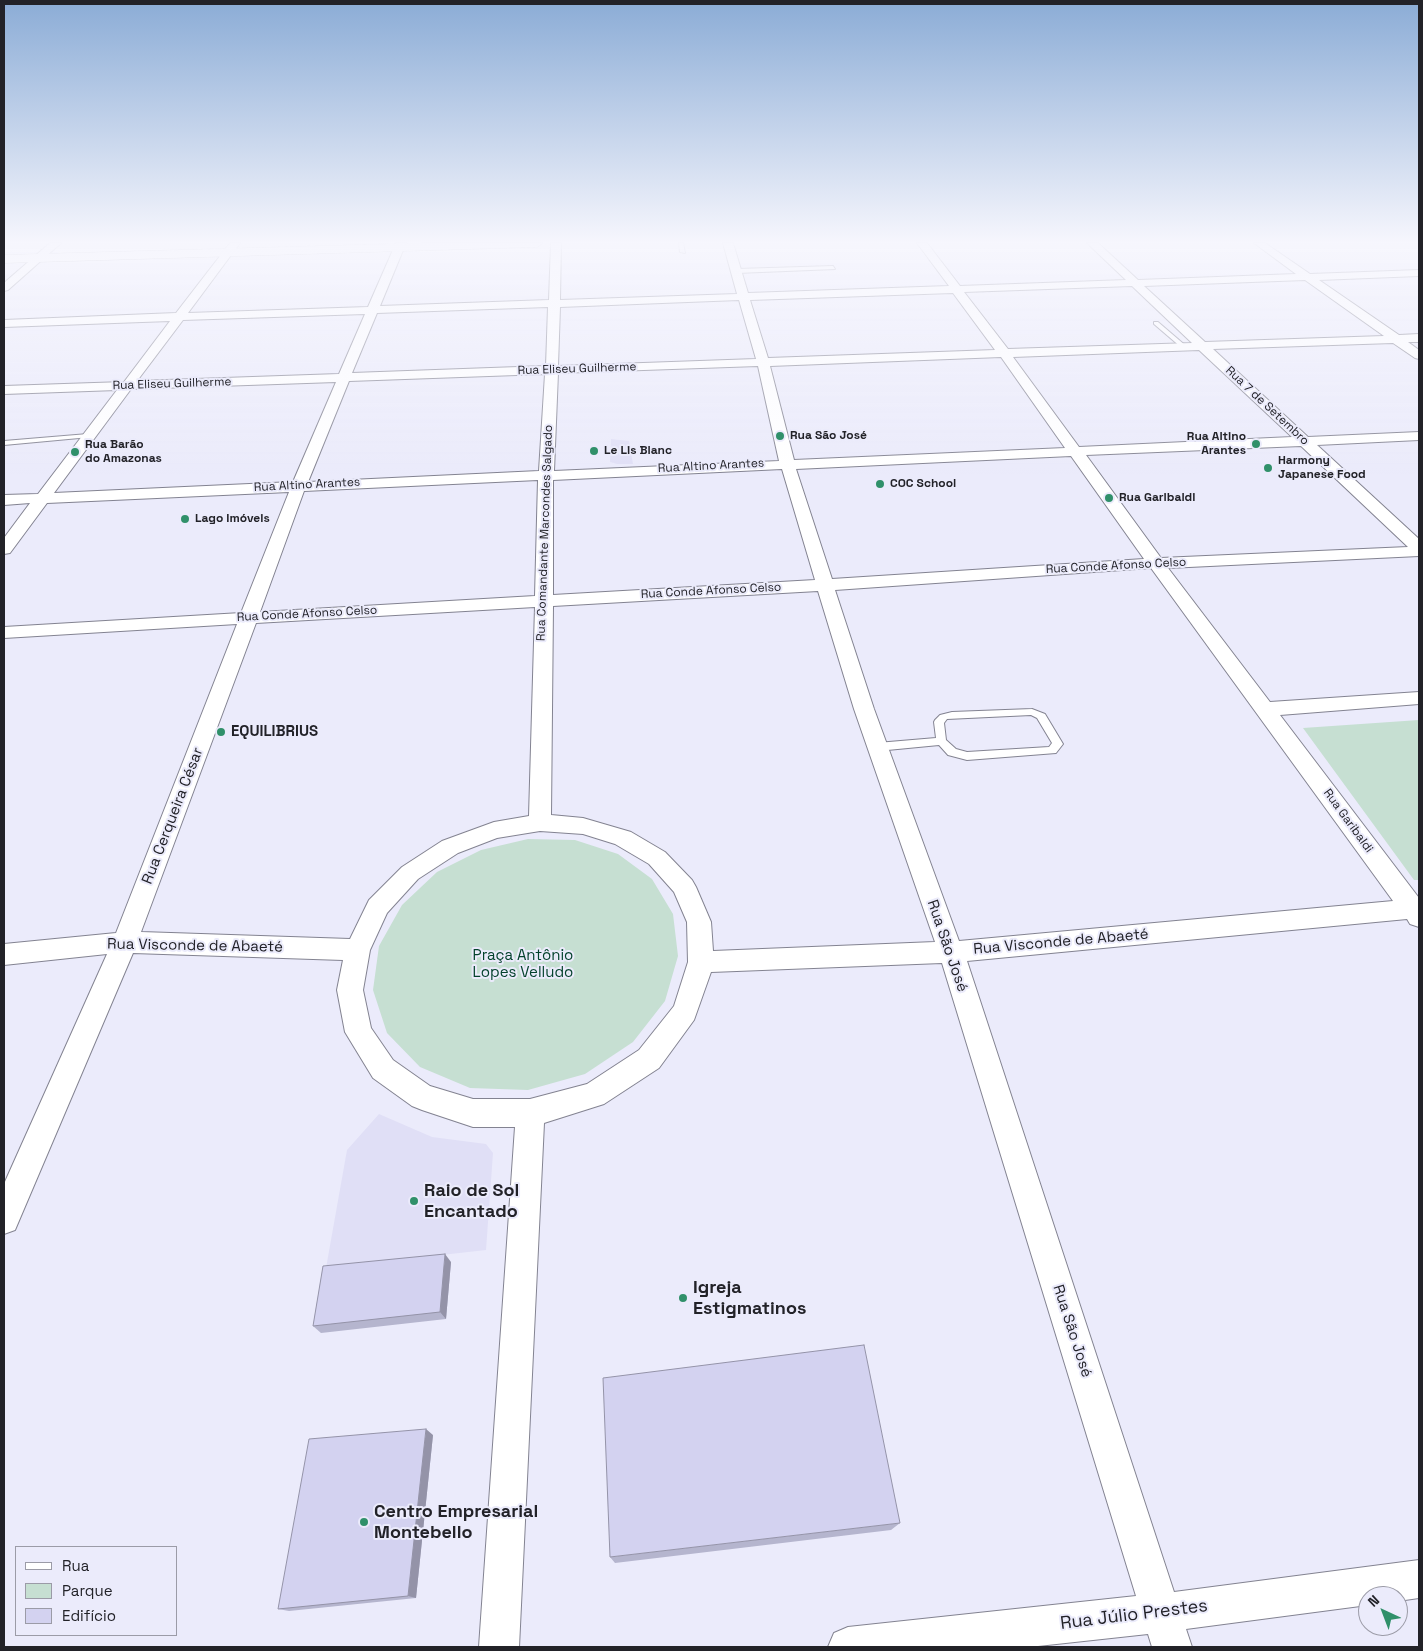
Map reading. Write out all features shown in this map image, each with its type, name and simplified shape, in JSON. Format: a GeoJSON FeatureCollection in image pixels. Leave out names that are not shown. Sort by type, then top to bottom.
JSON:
{"type":"FeatureCollection","features":[{"type":"Feature","properties":{"kind":"street"},"geometry":{"type":"LineString","coordinates":[[4,323],[90,320]]}},
{"type":"Feature","properties":{"kind":"street"},"geometry":{"type":"LineString","coordinates":[[4,549],[176,320]]}},
{"type":"Feature","properties":{"kind":"street","name":"Rua Cerqueira César"},"geometry":{"type":"LineString","coordinates":[[4,1219],[125,942],[299,485],[368,320]]}},
{"type":"Feature","properties":{"kind":"street","name":"Rua Comandante Marcondes Salgado"},"geometry":{"type":"LineString","coordinates":[[540,823],[546,474],[554,320]]}},
{"type":"Feature","properties":{"kind":"street","name":"Rua São José"},"geometry":{"type":"LineString","coordinates":[[752,320],[787,463],[825,585],[877,746],[951,952],[1167,1630]]}},
{"type":"Feature","properties":{"kind":"street","name":"Rua Garibaldi"},"geometry":{"type":"LineString","coordinates":[[980,320],[1156,564],[1417,911]]}},
{"type":"Feature","properties":{"kind":"street","name":"Rua 7 de Setembro"},"geometry":{"type":"LineString","coordinates":[[1175,320],[1419,550]]}},
{"type":"Feature","properties":{"kind":"street"},"geometry":{"type":"LineString","coordinates":[[1369,320],[1419,355]]}},
{"type":"Feature","properties":{"kind":"street","name":"Rua Eliseu Guilherme"},"geometry":{"type":"LineString","coordinates":[[4,390],[1419,338]]}},
{"type":"Feature","properties":{"kind":"street","name":"Rua Altino Arantes"},"geometry":{"type":"LineString","coordinates":[[4,500],[299,485],[1419,436]]}},
{"type":"Feature","properties":{"kind":"street","name":"Rua Conde Afonso Celso"},"geometry":{"type":"LineString","coordinates":[[4,632],[1419,550]]}},
{"type":"Feature","properties":{"kind":"street"},"geometry":{"type":"LineString","coordinates":[[1265,709],[1419,698]]}},
{"type":"Feature","properties":{"kind":"street"},"geometry":{"type":"LineString","coordinates":[[540,823],[583,826],[623,838],[657,858],[684,887],[699,922],[701,962],[685,1012],[649,1059],[594,1095],[530,1113],[473,1113],[422,1097],[383,1069],[358,1032],[350,990],[357,950],[378,907],[410,873],[450,847],[494,830],[540,823]]}},
{"type":"Feature","properties":{"kind":"street","name":"Rua Visconde de Abaeté"},"geometry":{"type":"LineString","coordinates":[[701,962],[951,952],[1417,911]]}},
{"type":"Feature","properties":{"kind":"street","name":"Rua Visconde de Abaeté"},"geometry":{"type":"LineString","coordinates":[[4,954],[125,942],[357,950]]}},
{"type":"Feature","properties":{"kind":"street"},"geometry":{"type":"LineString","coordinates":[[499,1647],[530,1113]]}},
{"type":"Feature","properties":{"kind":"street","name":"Rua Júlio Prestes"},"geometry":{"type":"LineString","coordinates":[[848,1647],[1167,1630],[1419,1579]]}},
{"type":"Feature","properties":{"kind":"lane"},"geometry":{"type":"LineString","coordinates":[[1156,323],[1184,347]]}},
{"type":"Feature","properties":{"kind":"lane"},"geometry":{"type":"LineString","coordinates":[[4,443],[88,436]]}},
{"type":"Feature","properties":{"kind":"lane"},"geometry":{"type":"LineString","coordinates":[[877,746],[941,741],[952,752],[967,756],[1052,750],[1058,744],[1041,716],[1032,712],[952,715],[944,717],[939,722],[941,741]]}},
{"type":"Feature","properties":{"kind":"shaded area"},"geometry":{"type":"Polygon","coordinates":[[[611,439],[629,441],[633,464],[610,462],[611,439]]]}},
{"type":"Feature","properties":{"kind":"shaded area","name":"Raio de Sol Encantado"},"geometry":{"type":"Polygon","coordinates":[[[379,1114],[432,1137],[486,1144],[493,1153],[486,1250],[326,1268],[347,1150],[379,1114]]]}},
{"type":"Feature","properties":{"kind":"green space"},"geometry":{"type":"Polygon","coordinates":[[[1419,720],[1419,880],[1414,880],[1303,728],[1419,720]]]}},
{"type":"Feature","properties":{"kind":"green space","name":"Praça Antônio Lopes Velludo"},"geometry":{"type":"Polygon","coordinates":[[[528,839],[575,840],[618,854],[652,879],[673,914],[678,956],[665,1001],[633,1042],[585,1074],[528,1090],[470,1088],[420,1067],[387,1033],[373,990],[379,946],[402,905],[437,872],[481,850],[528,839]]]}},
{"type":"Feature","properties":{"kind":"building"},"geometry":{"type":"Polygon","coordinates":[[[445,1254],[440,1312],[313,1326],[323,1266],[445,1254]]]}},
{"type":"Feature","properties":{"kind":"building"},"geometry":{"type":"Polygon","coordinates":[[[864,1345],[900,1523],[610,1557],[603,1378],[864,1345]]]}},
{"type":"Feature","properties":{"kind":"building","name":"Centro Empresarial Montebello"},"geometry":{"type":"Polygon","coordinates":[[[426,1429],[408,1596],[278,1609],[309,1439],[426,1429]]]}},
{"type":"Feature","properties":{"kind":"place","name":"Rua São José"},"geometry":{"type":"Point","coordinates":[780,436]}},
{"type":"Feature","properties":{"kind":"place","name":"Rua Altino Arantes"},"geometry":{"type":"Point","coordinates":[1256,444]}},
{"type":"Feature","properties":{"kind":"place","name":"Le Lis Blanc"},"geometry":{"type":"Point","coordinates":[594,451]}},
{"type":"Feature","properties":{"kind":"place","name":"Rua Barão do Amazonas"},"geometry":{"type":"Point","coordinates":[75,452]}},
{"type":"Feature","properties":{"kind":"place","name":"Harmony Japanese Food"},"geometry":{"type":"Point","coordinates":[1268,468]}},
{"type":"Feature","properties":{"kind":"place","name":"COC School"},"geometry":{"type":"Point","coordinates":[880,484]}},
{"type":"Feature","properties":{"kind":"place","name":"Rua Garibaldi"},"geometry":{"type":"Point","coordinates":[1109,498]}},
{"type":"Feature","properties":{"kind":"place","name":"Lago Imóveis"},"geometry":{"type":"Point","coordinates":[185,519]}},
{"type":"Feature","properties":{"kind":"place","name":"EQUILIBRIUS"},"geometry":{"type":"Point","coordinates":[221,732]}},
{"type":"Feature","properties":{"kind":"place","name":"Raio de Sol Encantado"},"geometry":{"type":"Point","coordinates":[414,1201]}},
{"type":"Feature","properties":{"kind":"place","name":"Igreja Estigmatinos"},"geometry":{"type":"Point","coordinates":[683,1298]}},
{"type":"Feature","properties":{"kind":"place","name":"Centro Empresarial Montebello"},"geometry":{"type":"Point","coordinates":[364,1522]}}]}
